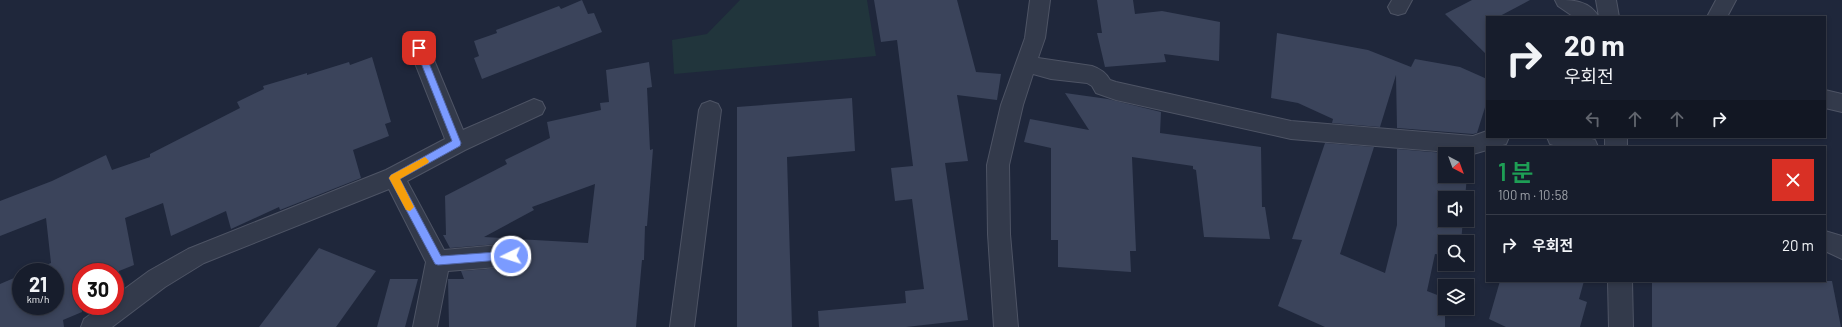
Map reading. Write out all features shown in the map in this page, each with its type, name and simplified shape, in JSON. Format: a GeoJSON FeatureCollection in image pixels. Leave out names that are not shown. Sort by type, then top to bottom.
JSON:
{"type":"FeatureCollection","features":[{"type":"Feature","properties":{"kind":"street"},"geometry":{"type":"LineString","coordinates":[[1006,327],[998,234],[998,165],[1012,105],[1035,38],[1040,0]]}},
{"type":"Feature","properties":{"kind":"street"},"geometry":{"type":"LineString","coordinates":[[1565,0],[1588,16]]}},
{"type":"Feature","properties":{"kind":"street"},"geometry":{"type":"LineString","coordinates":[[1606,0],[1609,16]]}},
{"type":"Feature","properties":{"kind":"street"},"geometry":{"type":"LineString","coordinates":[[1718,16],[1726,0]]}},
{"type":"Feature","properties":{"kind":"street"},"geometry":{"type":"LineString","coordinates":[[419,48],[457,143]]}},
{"type":"Feature","properties":{"kind":"street"},"geometry":{"type":"LineString","coordinates":[[1026,64],[1051,70],[1092,75],[1099,80],[1103,87],[1116,91],[1291,130],[1473,145],[1495,138]]}},
{"type":"Feature","properties":{"kind":"street"},"geometry":{"type":"LineString","coordinates":[[1826,99],[1842,103]]}},
{"type":"Feature","properties":{"kind":"street"},"geometry":{"type":"LineString","coordinates":[[93,327],[158,279],[196,256],[394,178],[457,143],[534,108]]}},
{"type":"Feature","properties":{"kind":"street"},"geometry":{"type":"LineString","coordinates":[[682,327],[710,110]]}},
{"type":"Feature","properties":{"kind":"street"},"geometry":{"type":"LineString","coordinates":[[1561,138],[1584,146]]}},
{"type":"Feature","properties":{"kind":"street"},"geometry":{"type":"LineString","coordinates":[[394,178],[438,260],[425,327]]}},
{"type":"Feature","properties":{"kind":"street"},"geometry":{"type":"LineString","coordinates":[[1826,241],[1834,244],[1842,250]]}},
{"type":"Feature","properties":{"kind":"street"},"geometry":{"type":"LineString","coordinates":[[438,260],[511,256]]}},
{"type":"Feature","properties":{"kind":"street"},"geometry":{"type":"LineString","coordinates":[[1620,282],[1621,327]]}},
{"type":"Feature","properties":{"kind":"shaded area"},"geometry":{"type":"Polygon","coordinates":[[[740,0],[867,0],[876,56],[674,74],[672,40],[707,34],[740,0]]]}},
{"type":"Feature","properties":{"kind":"building"},"geometry":{"type":"Polygon","coordinates":[[[582,0],[588,14],[594,13],[602,32],[482,79],[474,58],[479,56],[474,41],[497,33],[496,30],[559,6],[561,9],[582,0]]]}},
{"type":"Feature","properties":{"kind":"building"},"geometry":{"type":"Polygon","coordinates":[[[874,0],[957,0],[976,72],[1001,74],[997,100],[957,95],[968,161],[945,163],[968,320],[906,327],[819,327],[818,311],[906,303],[905,291],[924,289],[912,199],[895,201],[891,168],[913,166],[897,40],[881,42],[874,0]]]}},
{"type":"Feature","properties":{"kind":"building"},"geometry":{"type":"Polygon","coordinates":[[[1097,0],[1133,0],[1135,14],[1162,11],[1220,22],[1219,61],[1164,54],[1166,62],[1105,67],[1097,33],[1102,33],[1097,0]]]}},
{"type":"Feature","properties":{"kind":"building"},"geometry":{"type":"Polygon","coordinates":[[[1472,0],[1530,0],[1500,16],[1486,16],[1486,54],[1445,14],[1472,0]]]}},
{"type":"Feature","properties":{"kind":"building"},"geometry":{"type":"Polygon","coordinates":[[[1277,33],[1368,50],[1411,67],[1415,59],[1460,67],[1486,79],[1486,104],[1477,133],[1473,134],[1397,128],[1396,75],[1380,127],[1332,123],[1333,119],[1298,103],[1271,98],[1277,33]]]}},
{"type":"Feature","properties":{"kind":"building"},"geometry":{"type":"Polygon","coordinates":[[[372,57],[391,122],[385,124],[389,136],[353,150],[361,178],[280,210],[279,207],[231,229],[226,211],[171,236],[163,203],[125,218],[134,265],[124,269],[124,263],[72,263],[72,315],[75,315],[63,320],[64,327],[0,327],[0,284],[12,279],[12,315],[64,315],[64,263],[51,263],[46,218],[0,236],[0,201],[52,181],[106,155],[112,170],[150,157],[150,154],[240,108],[237,102],[264,89],[263,86],[307,73],[307,75],[349,62],[350,65],[372,57]]]}},
{"type":"Feature","properties":{"kind":"building"},"geometry":{"type":"Polygon","coordinates":[[[649,62],[652,87],[647,88],[650,150],[653,149],[647,226],[645,226],[644,260],[642,260],[636,327],[449,327],[448,279],[464,279],[461,271],[512,267],[520,263],[524,254],[520,247],[511,243],[450,248],[443,235],[446,235],[445,196],[507,164],[505,160],[550,138],[547,122],[601,110],[600,103],[609,102],[606,70],[649,62]],[[595,184],[532,207],[534,210],[484,237],[588,243],[595,184]]]}},
{"type":"Feature","properties":{"kind":"building"},"geometry":{"type":"Polygon","coordinates":[[[1065,93],[1108,99],[1161,112],[1160,133],[1261,147],[1262,207],[1265,207],[1270,239],[1204,237],[1196,170],[1193,169],[1193,166],[1132,157],[1136,251],[1130,251],[1131,272],[1058,267],[1058,240],[1051,240],[1051,148],[1024,142],[1030,119],[1089,130],[1065,93]]]}},
{"type":"Feature","properties":{"kind":"building"},"geometry":{"type":"Polygon","coordinates":[[[852,98],[855,151],[787,157],[792,327],[737,327],[737,107],[852,98]]]}},
{"type":"Feature","properties":{"kind":"building"},"geometry":{"type":"Polygon","coordinates":[[[1325,143],[1374,147],[1340,254],[1385,273],[1397,225],[1397,149],[1438,153],[1438,183],[1466,183],[1466,191],[1438,191],[1438,227],[1462,227],[1462,235],[1438,235],[1438,254],[1435,254],[1427,291],[1438,295],[1438,315],[1445,315],[1445,327],[1325,327],[1278,306],[1302,240],[1292,239],[1325,143]]]}},
{"type":"Feature","properties":{"kind":"building"},"geometry":{"type":"Polygon","coordinates":[[[319,248],[376,271],[336,327],[259,327],[319,248]]]}},
{"type":"Feature","properties":{"kind":"building"},"geometry":{"type":"Polygon","coordinates":[[[390,279],[418,279],[405,327],[377,327],[390,279]]]}},
{"type":"Feature","properties":{"kind":"building"},"geometry":{"type":"Polygon","coordinates":[[[1832,281],[1841,327],[1652,327],[1652,282],[1832,281]]]}},
{"type":"Feature","properties":{"kind":"building"},"geometry":{"type":"Polygon","coordinates":[[[1500,282],[1584,282],[1579,299],[1587,302],[1580,327],[1506,327],[1489,319],[1500,282]]]}},
{"type":"Feature","properties":{"kind":"slow traffic"},"geometry":{"type":"LineString","coordinates":[[410,207],[394,178],[425,161]]}},
{"type":"Feature","properties":{"kind":"route"},"geometry":{"type":"LineString","coordinates":[[419,48],[457,143],[394,178],[438,260],[511,256]]}}]}
